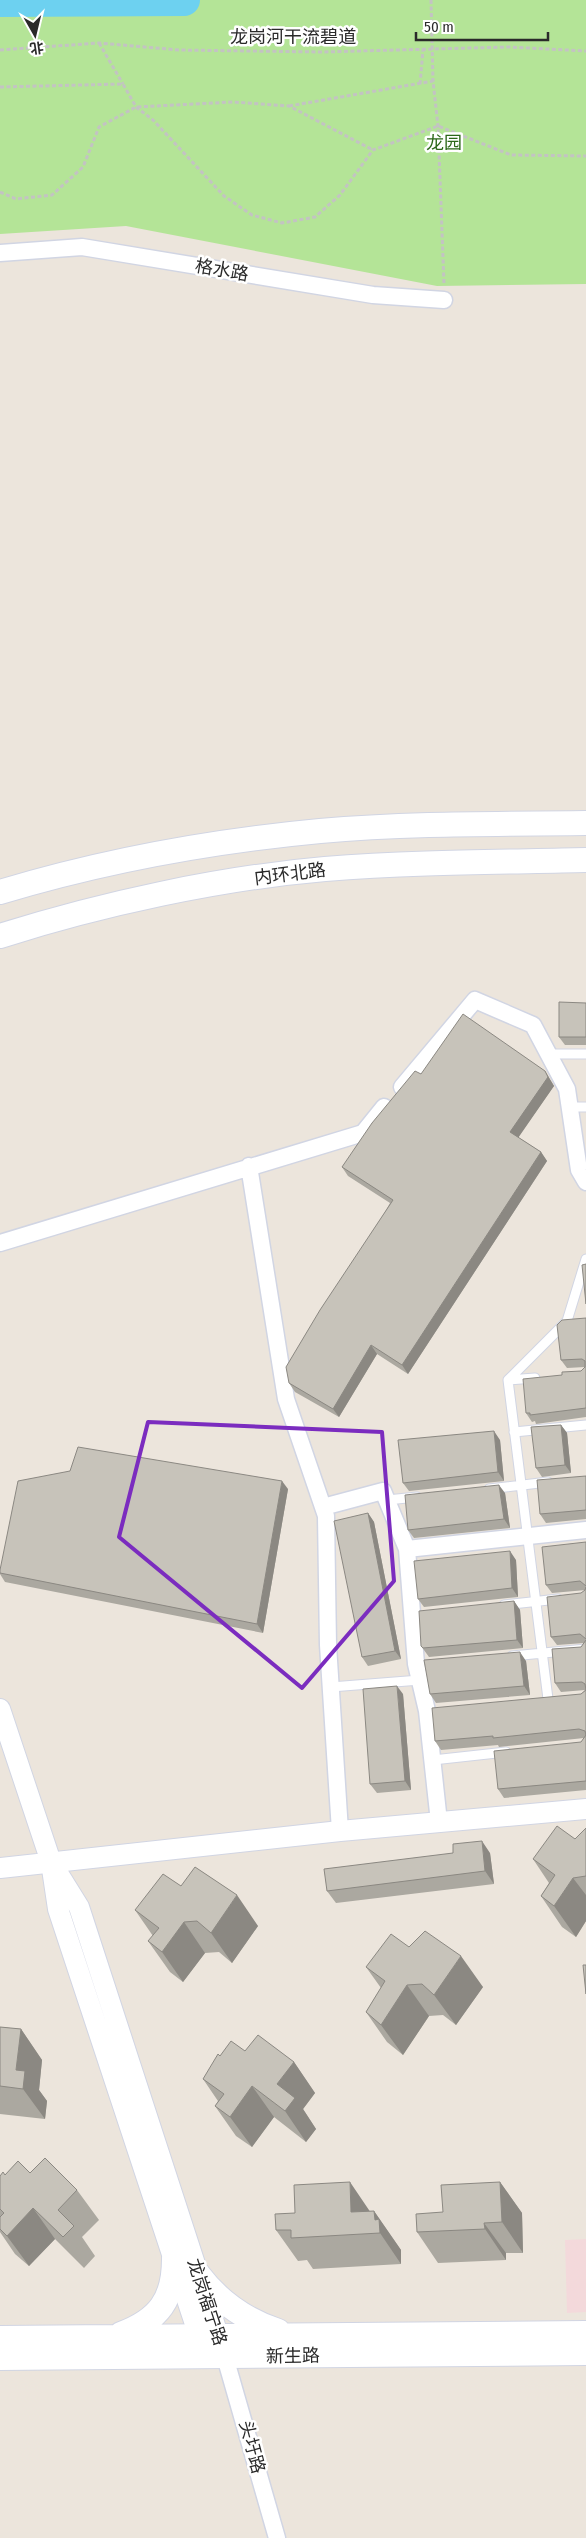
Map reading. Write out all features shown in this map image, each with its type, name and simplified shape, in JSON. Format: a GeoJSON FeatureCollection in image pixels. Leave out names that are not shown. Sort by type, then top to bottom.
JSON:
{"type":"FeatureCollection","features":[{"type":"Feature","properties":{"kind":"main road"},"geometry":{"type":"LineString","coordinates":[[0,892],[119,862],[217,844],[320,831],[423,826],[586,823]]}},
{"type":"Feature","properties":{"kind":"main road","name":"内环北路"},"geometry":{"type":"LineString","coordinates":[[0,936],[127,901],[223,883],[324,869],[424,863],[586,860]]}},
{"type":"Feature","properties":{"kind":"main road"},"geometry":{"type":"LineString","coordinates":[[114,2337],[135,2329],[162,2307],[170,2295],[174,2279],[174,2259]]}},
{"type":"Feature","properties":{"kind":"main road"},"geometry":{"type":"LineString","coordinates":[[198,2274],[210,2291],[240,2314],[277,2331],[300,2335]]}},
{"type":"Feature","properties":{"kind":"main road","name":"新生路"},"geometry":{"type":"LineString","coordinates":[[0,2358],[300,2335],[586,2333]]}},
{"type":"Feature","properties":{"kind":"main road","name":"新生路"},"geometry":{"type":"LineString","coordinates":[[0,2338],[114,2337],[214,2343],[586,2353]]}},
{"type":"Feature","properties":{"kind":"street","name":"格水路"},"geometry":{"type":"LineString","coordinates":[[0,254],[82,247],[373,296],[444,300]]}},
{"type":"Feature","properties":{"kind":"street"},"geometry":{"type":"LineString","coordinates":[[0,1243],[363,1133],[475,1000],[533,1025],[578,1107],[579,1170],[586,1182]]}},
{"type":"Feature","properties":{"kind":"street"},"geometry":{"type":"LineString","coordinates":[[249,1166],[286,1398],[326,1516],[331,1687],[340,1831]]}},
{"type":"Feature","properties":{"kind":"street"},"geometry":{"type":"LineString","coordinates":[[323,1507],[384,1491],[407,1549],[416,1614],[420,1669],[432,1711],[432,1760],[439,1822]]}},
{"type":"Feature","properties":{"kind":"street"},"geometry":{"type":"LineString","coordinates":[[407,1549],[586,1530]]}},
{"type":"Feature","properties":{"kind":"street","name":"龙岗福宁路"},"geometry":{"type":"LineString","coordinates":[[0,1709],[51,1862],[58,1908],[174,2259],[214,2343]]}},
{"type":"Feature","properties":{"kind":"street"},"geometry":{"type":"LineString","coordinates":[[0,1868],[340,1831],[586,1809]]}},
{"type":"Feature","properties":{"kind":"street","name":"龙岗福宁路"},"geometry":{"type":"LineString","coordinates":[[51,1862],[79,1907],[198,2274],[214,2343]]}},
{"type":"Feature","properties":{"kind":"street","name":"头圩路"},"geometry":{"type":"LineString","coordinates":[[214,2343],[277,2538]]}},
{"type":"Feature","properties":{"kind":"lane"},"geometry":{"type":"LineString","coordinates":[[549,1054],[586,1054]]}},
{"type":"Feature","properties":{"kind":"lane"},"geometry":{"type":"LineString","coordinates":[[508,1380],[567,1321],[586,1259]]}},
{"type":"Feature","properties":{"kind":"lane"},"geometry":{"type":"LineString","coordinates":[[567,1321],[576,1320]]}},
{"type":"Feature","properties":{"kind":"lane"},"geometry":{"type":"LineString","coordinates":[[508,1380],[547,1377]]}},
{"type":"Feature","properties":{"kind":"lane"},"geometry":{"type":"LineString","coordinates":[[508,1380],[548,1699]]}},
{"type":"Feature","properties":{"kind":"lane"},"geometry":{"type":"LineString","coordinates":[[514,1432],[586,1425]]}},
{"type":"Feature","properties":{"kind":"lane"},"geometry":{"type":"LineString","coordinates":[[483,1490],[558,1481]]}},
{"type":"Feature","properties":{"kind":"lane"},"geometry":{"type":"LineString","coordinates":[[387,1500],[425,1496]]}},
{"type":"Feature","properties":{"kind":"lane"},"geometry":{"type":"LineString","coordinates":[[497,1606],[569,1598]]}},
{"type":"Feature","properties":{"kind":"lane"},"geometry":{"type":"LineString","coordinates":[[503,1656],[586,1649]]}},
{"type":"Feature","properties":{"kind":"lane"},"geometry":{"type":"LineString","coordinates":[[331,1687],[420,1669]]}},
{"type":"Feature","properties":{"kind":"lane"},"geometry":{"type":"LineString","coordinates":[[432,1760],[519,1751]]}},
{"type":"Feature","properties":{"kind":"path"},"geometry":{"type":"LineString","coordinates":[[431,0],[433,81],[438,126],[444,300]]}},
{"type":"Feature","properties":{"kind":"path"},"geometry":{"type":"LineString","coordinates":[[99,43],[136,107],[153,120],[224,196],[252,215],[282,223],[315,216],[340,196],[373,150],[438,126],[511,155],[586,156]]}},
{"type":"Feature","properties":{"kind":"path","name":"龙岗河干流碧道"},"geometry":{"type":"LineString","coordinates":[[0,50],[99,43],[189,50],[321,52],[509,48],[586,51]]}},
{"type":"Feature","properties":{"kind":"path"},"geometry":{"type":"LineString","coordinates":[[420,84],[423,50]]}},
{"type":"Feature","properties":{"kind":"path"},"geometry":{"type":"LineString","coordinates":[[0,192],[16,199],[52,195],[83,167],[99,128],[136,107],[233,102],[289,106],[433,81]]}},
{"type":"Feature","properties":{"kind":"path"},"geometry":{"type":"LineString","coordinates":[[0,87],[123,84]]}},
{"type":"Feature","properties":{"kind":"path"},"geometry":{"type":"LineString","coordinates":[[289,106],[373,150]]}},
{"type":"Feature","properties":{"kind":"highlighted area"},"geometry":{"type":"Polygon","coordinates":[[[148,1422],[382,1432],[394,1581],[302,1688],[119,1537],[148,1422]]]}},
{"type":"Feature","properties":{"kind":"shaded area"},"geometry":{"type":"Polygon","coordinates":[[[586,2239],[586,2312],[567,2313],[565,2240],[586,2239]]]}},
{"type":"Feature","properties":{"kind":"green space","name":"龙园"},"geometry":{"type":"Polygon","coordinates":[[[0,0],[586,0],[586,284],[437,286],[126,226],[0,234],[0,0]]]}},
{"type":"Feature","properties":{"kind":"building"},"geometry":{"type":"Polygon","coordinates":[[[559,1002],[586,1003],[586,1037],[559,1037],[559,1002]]]}},
{"type":"Feature","properties":{"kind":"building"},"geometry":{"type":"Polygon","coordinates":[[[463,1014],[545,1071],[548,1077],[510,1132],[541,1152],[402,1365],[371,1345],[333,1409],[289,1383],[286,1367],[320,1310],[393,1200],[342,1167],[372,1123],[415,1071],[421,1074],[463,1014]]]}},
{"type":"Feature","properties":{"kind":"building"},"geometry":{"type":"Polygon","coordinates":[[[586,1264],[586,1304],[582,1265],[586,1264]]]}},
{"type":"Feature","properties":{"kind":"building"},"geometry":{"type":"Polygon","coordinates":[[[586,1318],[586,1408],[530,1415],[530,1413],[526,1413],[523,1379],[562,1375],[562,1372],[581,1371],[585,1367],[585,1361],[582,1359],[561,1360],[557,1325],[562,1320],[586,1318]]]}},
{"type":"Feature","properties":{"kind":"building"},"geometry":{"type":"Polygon","coordinates":[[[561,1425],[565,1465],[536,1468],[531,1427],[561,1425]]]}},
{"type":"Feature","properties":{"kind":"building"},"geometry":{"type":"Polygon","coordinates":[[[494,1431],[498,1472],[403,1483],[398,1440],[494,1431]]]}},
{"type":"Feature","properties":{"kind":"building"},"geometry":{"type":"Polygon","coordinates":[[[78,1447],[282,1481],[257,1624],[0,1573],[18,1481],[70,1471],[78,1447]]]}},
{"type":"Feature","properties":{"kind":"building"},"geometry":{"type":"Polygon","coordinates":[[[586,1476],[586,1510],[540,1514],[537,1480],[586,1476]]]}},
{"type":"Feature","properties":{"kind":"building"},"geometry":{"type":"Polygon","coordinates":[[[499,1485],[504,1519],[408,1530],[405,1495],[499,1485]]]}},
{"type":"Feature","properties":{"kind":"building"},"geometry":{"type":"Polygon","coordinates":[[[368,1513],[395,1651],[362,1657],[334,1521],[368,1513]]]}},
{"type":"Feature","properties":{"kind":"building"},"geometry":{"type":"Polygon","coordinates":[[[586,1542],[586,1586],[580,1581],[546,1585],[542,1547],[586,1542]]]}},
{"type":"Feature","properties":{"kind":"building"},"geometry":{"type":"Polygon","coordinates":[[[510,1551],[512,1588],[418,1599],[414,1561],[510,1551]]]}},
{"type":"Feature","properties":{"kind":"building"},"geometry":{"type":"Polygon","coordinates":[[[586,1587],[586,1639],[580,1634],[551,1637],[547,1597],[581,1593],[586,1587]]]}},
{"type":"Feature","properties":{"kind":"building"},"geometry":{"type":"Polygon","coordinates":[[[514,1601],[517,1640],[423,1648],[421,1646],[419,1611],[514,1601]]]}},
{"type":"Feature","properties":{"kind":"building"},"geometry":{"type":"Polygon","coordinates":[[[586,1640],[586,1690],[585,1684],[582,1682],[555,1683],[552,1649],[581,1647],[586,1640]]]}},
{"type":"Feature","properties":{"kind":"building"},"geometry":{"type":"Polygon","coordinates":[[[520,1652],[524,1686],[430,1694],[424,1660],[520,1652]]]}},
{"type":"Feature","properties":{"kind":"building"},"geometry":{"type":"Polygon","coordinates":[[[397,1686],[405,1781],[370,1784],[363,1689],[397,1686]]]}},
{"type":"Feature","properties":{"kind":"building"},"geometry":{"type":"Polygon","coordinates":[[[586,1690],[586,1735],[585,1731],[579,1729],[493,1738],[493,1736],[435,1741],[432,1708],[581,1694],[586,1690]]]}},
{"type":"Feature","properties":{"kind":"building"},"geometry":{"type":"Polygon","coordinates":[[[586,1735],[586,1781],[498,1789],[494,1751],[581,1742],[586,1735]]]}},
{"type":"Feature","properties":{"kind":"building"},"geometry":{"type":"Polygon","coordinates":[[[557,1826],[575,1839],[586,1828],[586,1876],[573,1878],[554,1906],[541,1896],[555,1875],[533,1859],[557,1826]]]}},
{"type":"Feature","properties":{"kind":"building"},"geometry":{"type":"Polygon","coordinates":[[[482,1841],[485,1871],[327,1891],[324,1869],[453,1853],[453,1844],[482,1841]]]}},
{"type":"Feature","properties":{"kind":"building"},"geometry":{"type":"Polygon","coordinates":[[[195,1867],[237,1895],[211,1933],[197,1921],[184,1922],[162,1952],[148,1941],[159,1928],[135,1910],[163,1874],[181,1886],[195,1867]]]}},
{"type":"Feature","properties":{"kind":"building"},"geometry":{"type":"Polygon","coordinates":[[[425,1931],[461,1956],[434,1995],[422,1984],[407,1985],[381,2025],[366,2012],[385,1981],[366,1967],[391,1934],[409,1947],[425,1931]]]}},
{"type":"Feature","properties":{"kind":"building"},"geometry":{"type":"Polygon","coordinates":[[[583,1965],[586,1965],[586,1994],[583,1965]]]}},
{"type":"Feature","properties":{"kind":"building"},"geometry":{"type":"Polygon","coordinates":[[[0,2027],[21,2029],[16,2070],[25,2071],[23,2089],[0,2086],[0,2027]]]}},
{"type":"Feature","properties":{"kind":"building"},"geometry":{"type":"Polygon","coordinates":[[[258,2035],[294,2062],[277,2084],[295,2098],[285,2111],[252,2086],[230,2117],[215,2106],[224,2094],[203,2079],[218,2054],[220,2056],[231,2041],[245,2051],[258,2035]]]}},
{"type":"Feature","properties":{"kind":"building"},"geometry":{"type":"Polygon","coordinates":[[[45,2158],[77,2190],[58,2210],[74,2226],[63,2237],[33,2208],[7,2236],[0,2229],[0,2217],[4,2213],[0,2209],[0,2176],[3,2172],[5,2175],[18,2161],[30,2173],[45,2158]]]}},
{"type":"Feature","properties":{"kind":"building"},"geometry":{"type":"Polygon","coordinates":[[[350,2182],[351,2212],[374,2211],[375,2220],[379,2219],[380,2233],[291,2238],[291,2230],[276,2230],[275,2214],[295,2213],[294,2185],[350,2182]]]}},
{"type":"Feature","properties":{"kind":"building"},"geometry":{"type":"Polygon","coordinates":[[[500,2182],[502,2222],[484,2223],[485,2229],[417,2232],[416,2214],[443,2212],[441,2185],[500,2182]]]}},
{"type":"Feature","properties":{"kind":"waterway"},"geometry":{"type":"LineString","coordinates":[[0,1],[184,0]]}}]}
